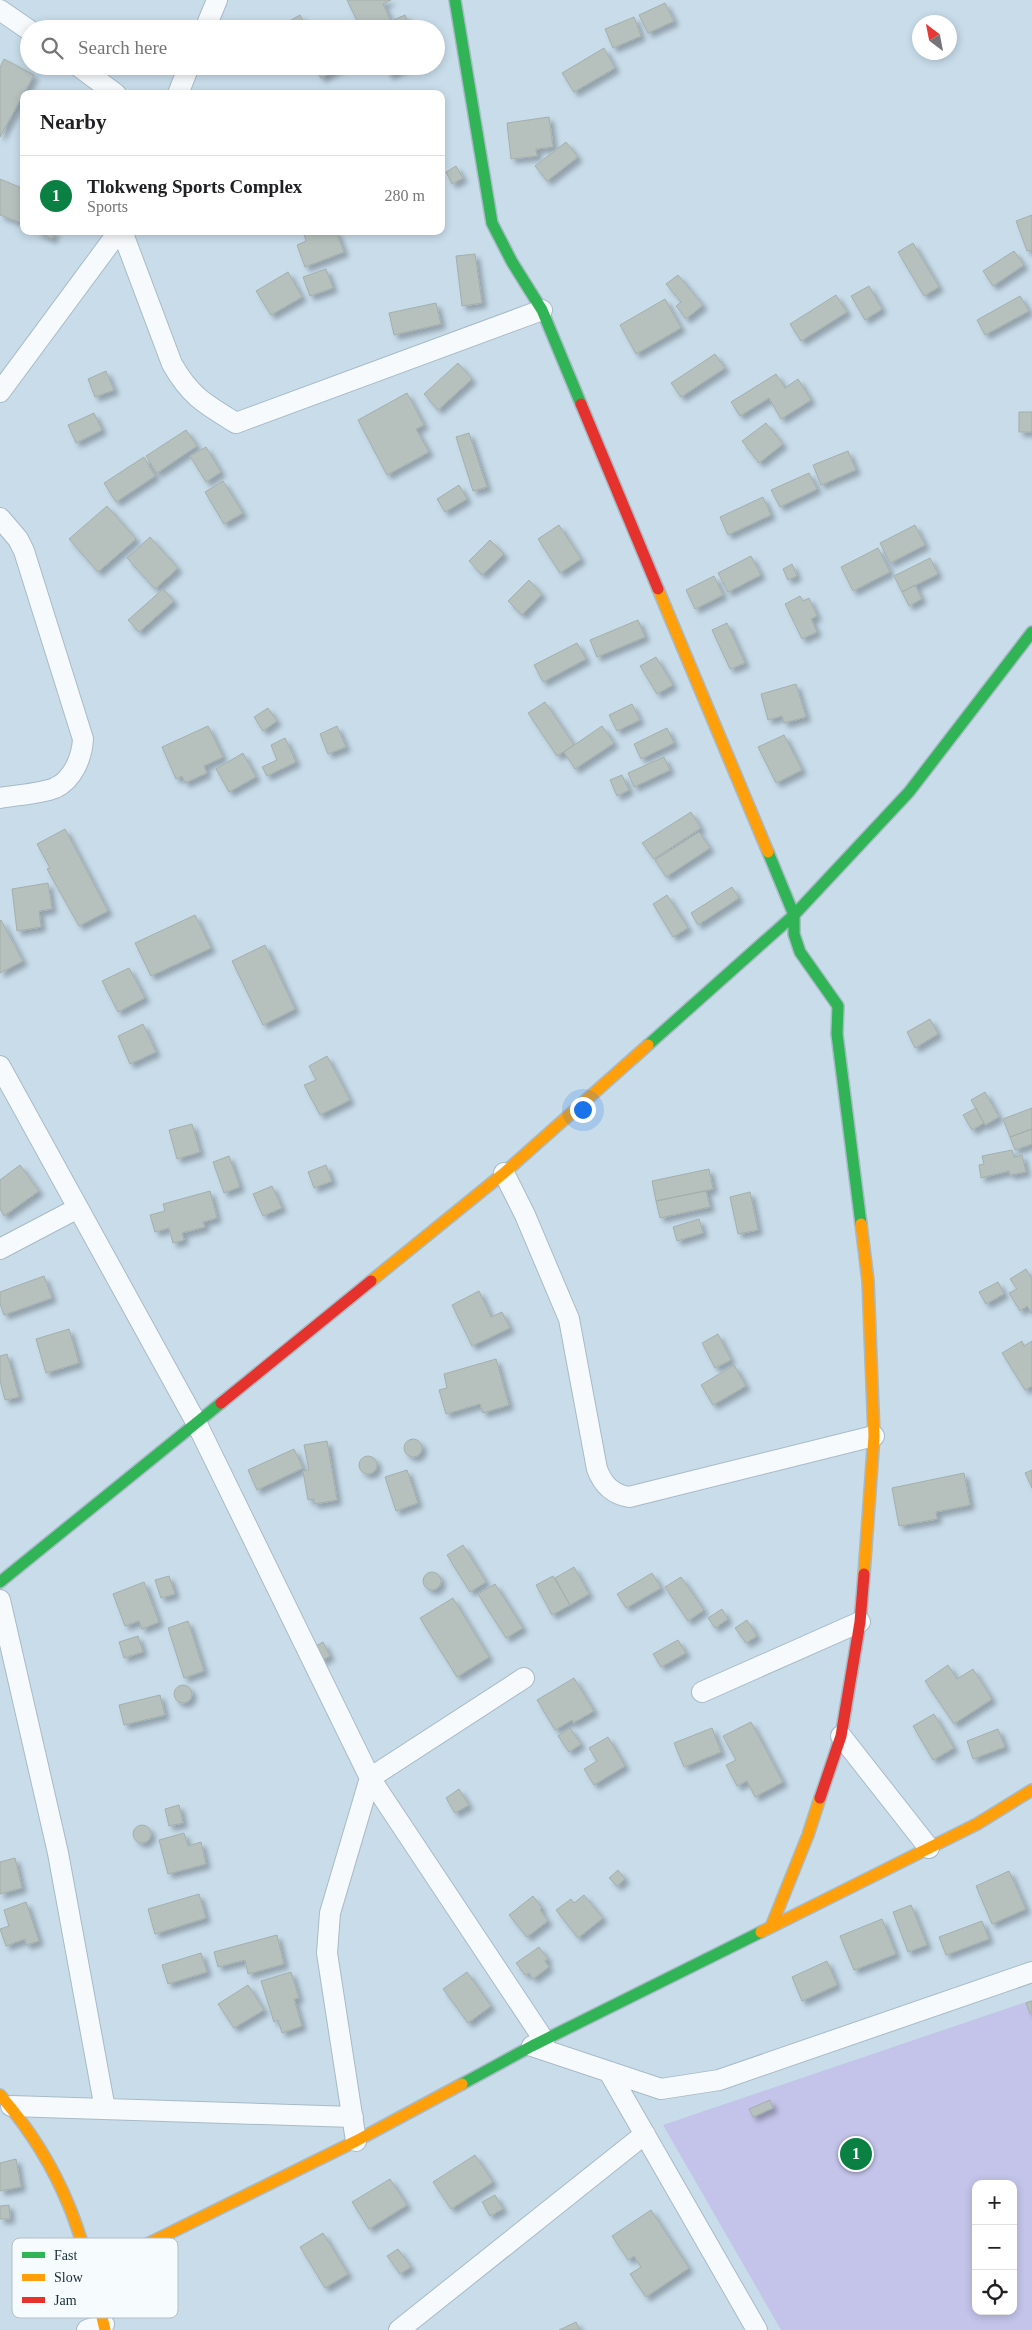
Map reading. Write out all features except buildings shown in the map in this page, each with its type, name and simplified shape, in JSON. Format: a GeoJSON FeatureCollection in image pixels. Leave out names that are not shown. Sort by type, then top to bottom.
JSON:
{"type":"FeatureCollection","features":[{"type":"Feature","properties":{"kind":"street"},"geometry":{"type":"LineString","coordinates":[[209,20],[217,0]]}},
{"type":"Feature","properties":{"kind":"street"},"geometry":{"type":"LineString","coordinates":[[455,0],[492,223],[512,262],[542,310],[794,915],[794,934],[800,952],[823,982],[838,1006],[837,1034],[868,1281],[874,1436],[860,1622],[841,1736],[808,1835],[771,1928]]}},
{"type":"Feature","properties":{"kind":"street"},"geometry":{"type":"LineString","coordinates":[[0,10],[20,24]]}},
{"type":"Feature","properties":{"kind":"street"},"geometry":{"type":"LineString","coordinates":[[90,75],[111,90]]}},
{"type":"Feature","properties":{"kind":"street"},"geometry":{"type":"LineString","coordinates":[[180,90],[185,75]]}},
{"type":"Feature","properties":{"kind":"street"},"geometry":{"type":"LineString","coordinates":[[0,392],[118,235]]}},
{"type":"Feature","properties":{"kind":"street"},"geometry":{"type":"LineString","coordinates":[[123,235],[172,364],[183,384],[200,402],[236,423],[542,310]]}},
{"type":"Feature","properties":{"kind":"street"},"geometry":{"type":"LineString","coordinates":[[0,518],[18,539],[24,551],[83,739],[82,754],[76,767],[55,788],[0,798]]}},
{"type":"Feature","properties":{"kind":"street"},"geometry":{"type":"LineString","coordinates":[[0,1582],[504,1173],[794,915],[909,792],[1032,632]]}},
{"type":"Feature","properties":{"kind":"street"},"geometry":{"type":"LineString","coordinates":[[0,1066],[197,1424],[370,1778],[538,2043],[609,2072],[661,2089],[718,2080],[1032,1972]]}},
{"type":"Feature","properties":{"kind":"street"},"geometry":{"type":"LineString","coordinates":[[504,1173],[525,1215],[569,1319],[597,1469],[601,1479],[609,1489],[619,1495],[629,1497],[874,1436]]}},
{"type":"Feature","properties":{"kind":"street"},"geometry":{"type":"LineString","coordinates":[[0,1249],[78,1208]]}},
{"type":"Feature","properties":{"kind":"street"},"geometry":{"type":"LineString","coordinates":[[0,1600],[58,1853],[105,2109]]}},
{"type":"Feature","properties":{"kind":"street"},"geometry":{"type":"LineString","coordinates":[[702,1692],[860,1622]]}},
{"type":"Feature","properties":{"kind":"street"},"geometry":{"type":"LineString","coordinates":[[356,2141],[327,1953],[330,1914],[370,1778],[524,1678]]}},
{"type":"Feature","properties":{"kind":"street"},"geometry":{"type":"LineString","coordinates":[[841,1736],[929,1848]]}},
{"type":"Feature","properties":{"kind":"street"},"geometry":{"type":"LineString","coordinates":[[160,2238],[356,2141],[538,2043],[977,1824],[1032,1790]]}},
{"type":"Feature","properties":{"kind":"street"},"geometry":{"type":"LineString","coordinates":[[609,2072],[757,2330]]}},
{"type":"Feature","properties":{"kind":"street"},"geometry":{"type":"LineString","coordinates":[[6,2100],[105,2109],[353,2117]]}},
{"type":"Feature","properties":{"kind":"street"},"geometry":{"type":"LineString","coordinates":[[6,2100],[43,2149],[64,2186],[82,2238]]}},
{"type":"Feature","properties":{"kind":"street"},"geometry":{"type":"LineString","coordinates":[[399,2330],[645,2134]]}},
{"type":"Feature","properties":{"kind":"shaded area"},"geometry":{"type":"Polygon","coordinates":[[[1032,2000],[1032,2330],[781,2330],[663,2125],[1032,2000]]]}},
{"type":"Feature","properties":{"kind":"traffic: fast"},"geometry":{"type":"LineString","coordinates":[[455,0],[492,223],[512,262],[542,310],[581,404]]}},
{"type":"Feature","properties":{"kind":"traffic: fast"},"geometry":{"type":"LineString","coordinates":[[648,1045],[794,915],[909,792],[1032,632]]}},
{"type":"Feature","properties":{"kind":"traffic: fast"},"geometry":{"type":"LineString","coordinates":[[768,852],[794,915],[794,934],[800,952],[838,1006],[837,1034],[861,1224]]}},
{"type":"Feature","properties":{"kind":"traffic: fast"},"geometry":{"type":"LineString","coordinates":[[0,1582],[221,1403]]}},
{"type":"Feature","properties":{"kind":"traffic: fast"},"geometry":{"type":"LineString","coordinates":[[462,2084],[532,2046],[761,1932]]}},
{"type":"Feature","properties":{"kind":"traffic: slow"},"geometry":{"type":"LineString","coordinates":[[658,589],[768,852]]}},
{"type":"Feature","properties":{"kind":"traffic: slow"},"geometry":{"type":"LineString","coordinates":[[371,1281],[504,1173],[648,1045]]}},
{"type":"Feature","properties":{"kind":"traffic: slow"},"geometry":{"type":"LineString","coordinates":[[861,1224],[868,1281],[874,1436],[864,1574]]}},
{"type":"Feature","properties":{"kind":"traffic: slow"},"geometry":{"type":"LineString","coordinates":[[761,1932],[977,1824],[1032,1790]]}},
{"type":"Feature","properties":{"kind":"traffic: slow"},"geometry":{"type":"LineString","coordinates":[[771,1927],[808,1835],[820,1798]]}},
{"type":"Feature","properties":{"kind":"traffic: slow"},"geometry":{"type":"LineString","coordinates":[[160,2238],[356,2141],[462,2084]]}},
{"type":"Feature","properties":{"kind":"traffic: slow"},"geometry":{"type":"LineString","coordinates":[[0,2095],[22,2122],[56,2177],[69,2205],[80,2238]]}},
{"type":"Feature","properties":{"kind":"traffic: slow"},"geometry":{"type":"LineString","coordinates":[[102,2318],[105,2330]]}},
{"type":"Feature","properties":{"kind":"traffic: jam"},"geometry":{"type":"LineString","coordinates":[[581,404],[658,589]]}},
{"type":"Feature","properties":{"kind":"traffic: jam"},"geometry":{"type":"LineString","coordinates":[[221,1403],[371,1281]]}},
{"type":"Feature","properties":{"kind":"traffic: jam"},"geometry":{"type":"LineString","coordinates":[[820,1798],[841,1736],[860,1622],[864,1574]]}},
{"type":"Feature","properties":{"kind":"place","name":"Tlokweng Sports Complex"},"geometry":{"type":"Point","coordinates":[856,2154]}}]}
